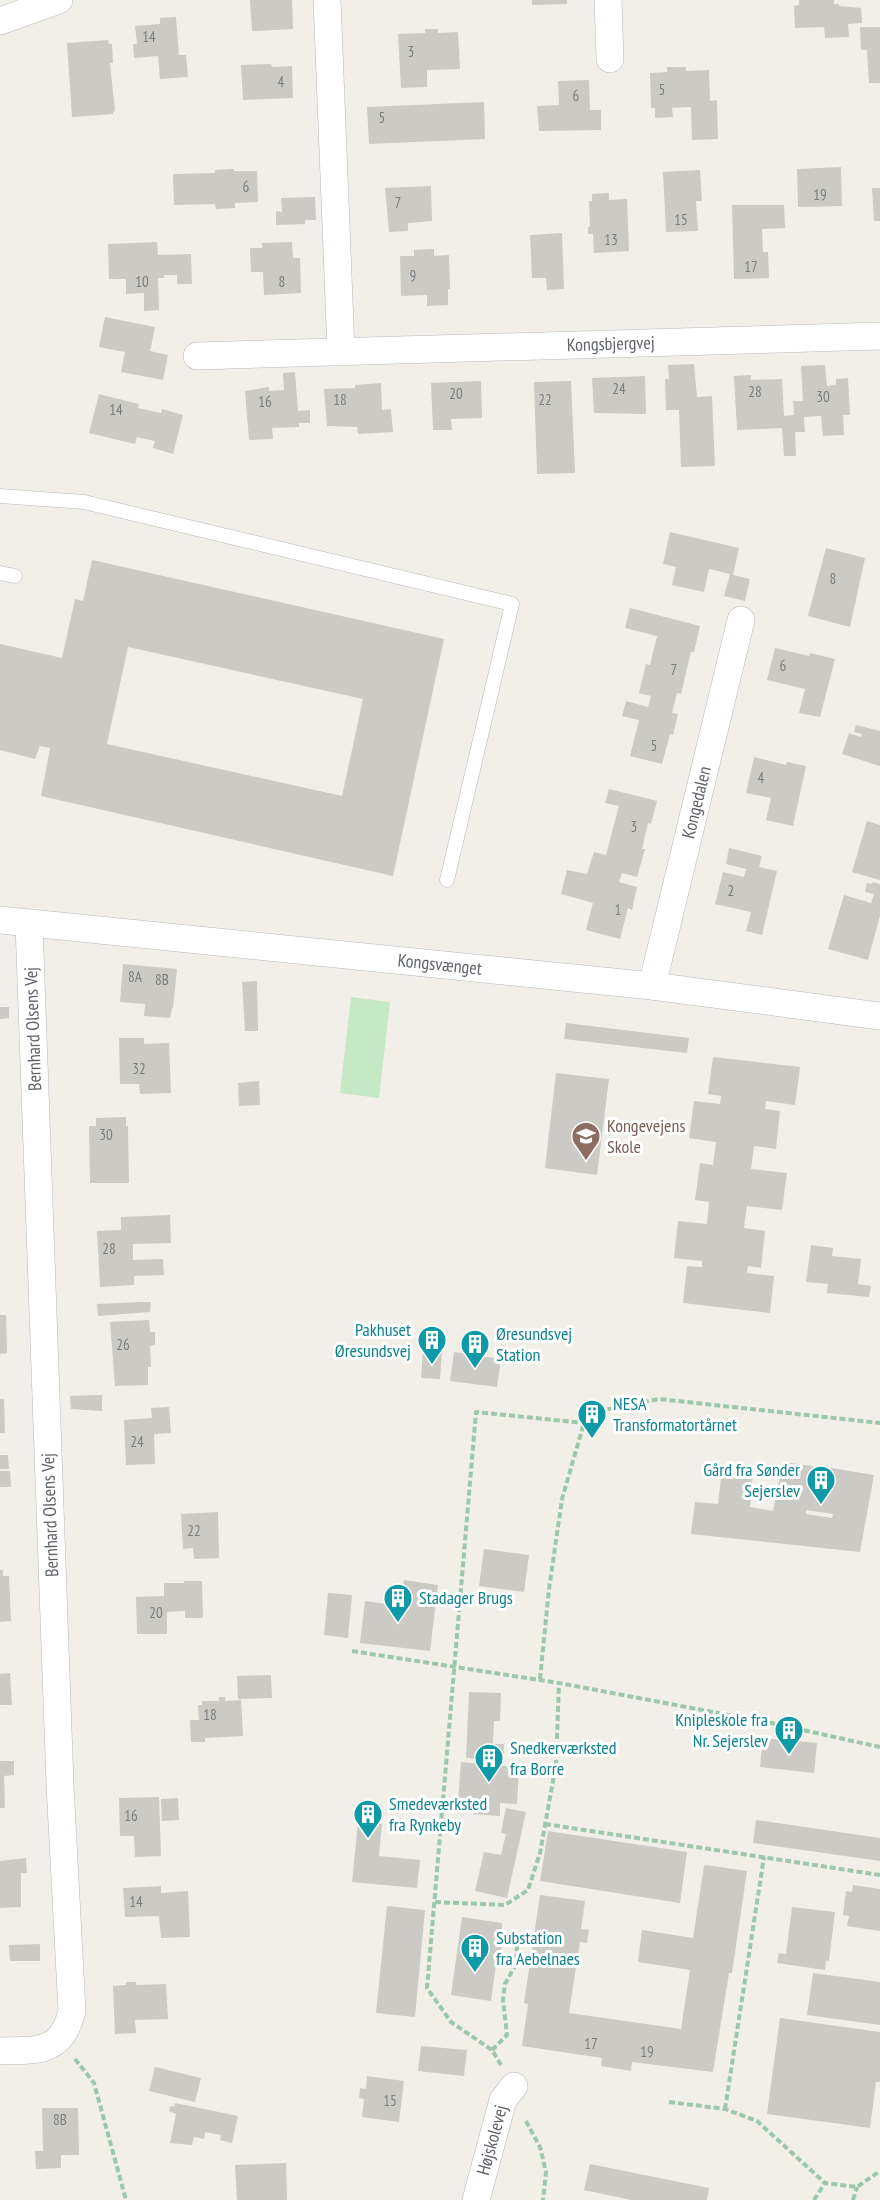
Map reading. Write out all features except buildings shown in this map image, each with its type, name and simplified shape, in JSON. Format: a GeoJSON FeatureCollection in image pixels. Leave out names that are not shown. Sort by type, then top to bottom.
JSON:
{"type":"FeatureCollection","features":[{"type":"Feature","properties":{"kind":"street"},"geometry":{"type":"LineString","coordinates":[[0,21],[59,0]]}},
{"type":"Feature","properties":{"kind":"street"},"geometry":{"type":"LineString","coordinates":[[327,0],[341,351]]}},
{"type":"Feature","properties":{"kind":"street"},"geometry":{"type":"LineString","coordinates":[[608,0],[610,59]]}},
{"type":"Feature","properties":{"kind":"street","name":"Kongsbjergvej"},"geometry":{"type":"LineString","coordinates":[[198,356],[880,336]]}},
{"type":"Feature","properties":{"kind":"street","name":"Kongedalen"},"geometry":{"type":"LineString","coordinates":[[652,986],[741,620]]}},
{"type":"Feature","properties":{"kind":"street","name":"Kongsvænget"},"geometry":{"type":"LineString","coordinates":[[0,920],[652,986],[880,1016]]}},
{"type":"Feature","properties":{"kind":"street","name":"Bernhard Olsens Vej"},"geometry":{"type":"LineString","coordinates":[[29,924],[60,1785],[72,2011],[69,2025],[59,2040]]}},
{"type":"Feature","properties":{"kind":"street"},"geometry":{"type":"LineString","coordinates":[[0,2051],[43,2050],[59,2040]]}},
{"type":"Feature","properties":{"kind":"street","name":"Højskolevej"},"geometry":{"type":"LineString","coordinates":[[476,2200],[503,2100],[514,2086]]}},
{"type":"Feature","properties":{"kind":"lane"},"geometry":{"type":"LineString","coordinates":[[0,496],[84,502],[512,604],[447,880]]}},
{"type":"Feature","properties":{"kind":"lane"},"geometry":{"type":"LineString","coordinates":[[0,573],[15,576]]}},
{"type":"Feature","properties":{"kind":"path"},"geometry":{"type":"LineString","coordinates":[[543,2200],[546,2172],[540,2147],[528,2128],[514,2086],[492,2050],[451,2022],[428,1988],[476,1412],[584,1423],[604,1410],[659,1399],[880,1423]]}},
{"type":"Feature","properties":{"kind":"path"},"geometry":{"type":"LineString","coordinates":[[540,1679],[549,1589],[562,1499],[584,1423]]}},
{"type":"Feature","properties":{"kind":"path"},"geometry":{"type":"LineString","coordinates":[[352,1651],[540,1679],[771,1723],[880,1747]]}},
{"type":"Feature","properties":{"kind":"path"},"geometry":{"type":"LineString","coordinates":[[435,1902],[505,1905],[528,1890],[540,1853],[556,1764],[559,1683]]}},
{"type":"Feature","properties":{"kind":"path"},"geometry":{"type":"LineString","coordinates":[[545,1824],[880,1875]]}},
{"type":"Feature","properties":{"kind":"path"},"geometry":{"type":"LineString","coordinates":[[725,2109],[764,1857]]}},
{"type":"Feature","properties":{"kind":"path"},"geometry":{"type":"LineString","coordinates":[[492,2050],[507,2035],[503,2000],[506,1984],[515,1966],[518,1940]]}},
{"type":"Feature","properties":{"kind":"path"},"geometry":{"type":"LineString","coordinates":[[59,2040],[94,2083],[126,2200]]}},
{"type":"Feature","properties":{"kind":"path"},"geometry":{"type":"LineString","coordinates":[[669,2102],[725,2109],[757,2121],[825,2182],[857,2187]]}},
{"type":"Feature","properties":{"kind":"path"},"geometry":{"type":"LineString","coordinates":[[853,2200],[857,2187],[880,2171]]}},
{"type":"Feature","properties":{"kind":"path"},"geometry":{"type":"LineString","coordinates":[[814,2200],[825,2182]]}},
{"type":"Feature","properties":{"kind":"green space"},"geometry":{"type":"Polygon","coordinates":[[[351,997],[390,1002],[379,1098],[340,1093],[351,997]]]}},
{"type":"Feature","properties":{"kind":"place","name":"Kongevejens Skole"},"geometry":{"type":"Point","coordinates":[586,1162]}},
{"type":"Feature","properties":{"kind":"place","name":"Pakhuset Øresundsvej"},"geometry":{"type":"Point","coordinates":[432,1366]}},
{"type":"Feature","properties":{"kind":"place","name":"Øresundsvej Station"},"geometry":{"type":"Point","coordinates":[475,1370]}},
{"type":"Feature","properties":{"kind":"place","name":"NESA Transformatortårnet"},"geometry":{"type":"Point","coordinates":[592,1440]}},
{"type":"Feature","properties":{"kind":"place","name":"Gård fra Sønder Sejerslev"},"geometry":{"type":"Point","coordinates":[821,1506]}},
{"type":"Feature","properties":{"kind":"place","name":"Stadager Brugs"},"geometry":{"type":"Point","coordinates":[398,1624]}},
{"type":"Feature","properties":{"kind":"place","name":"Knipleskole fra Nr. Sejerslev"},"geometry":{"type":"Point","coordinates":[789,1756]}},
{"type":"Feature","properties":{"kind":"place","name":"Snedkerværksted fra Borre"},"geometry":{"type":"Point","coordinates":[489,1784]}},
{"type":"Feature","properties":{"kind":"place","name":"Smedeværksted fra Rynkeby"},"geometry":{"type":"Point","coordinates":[368,1840]}},
{"type":"Feature","properties":{"kind":"place","name":"Substation fra Aebelnaes"},"geometry":{"type":"Point","coordinates":[475,1974]}}]}
